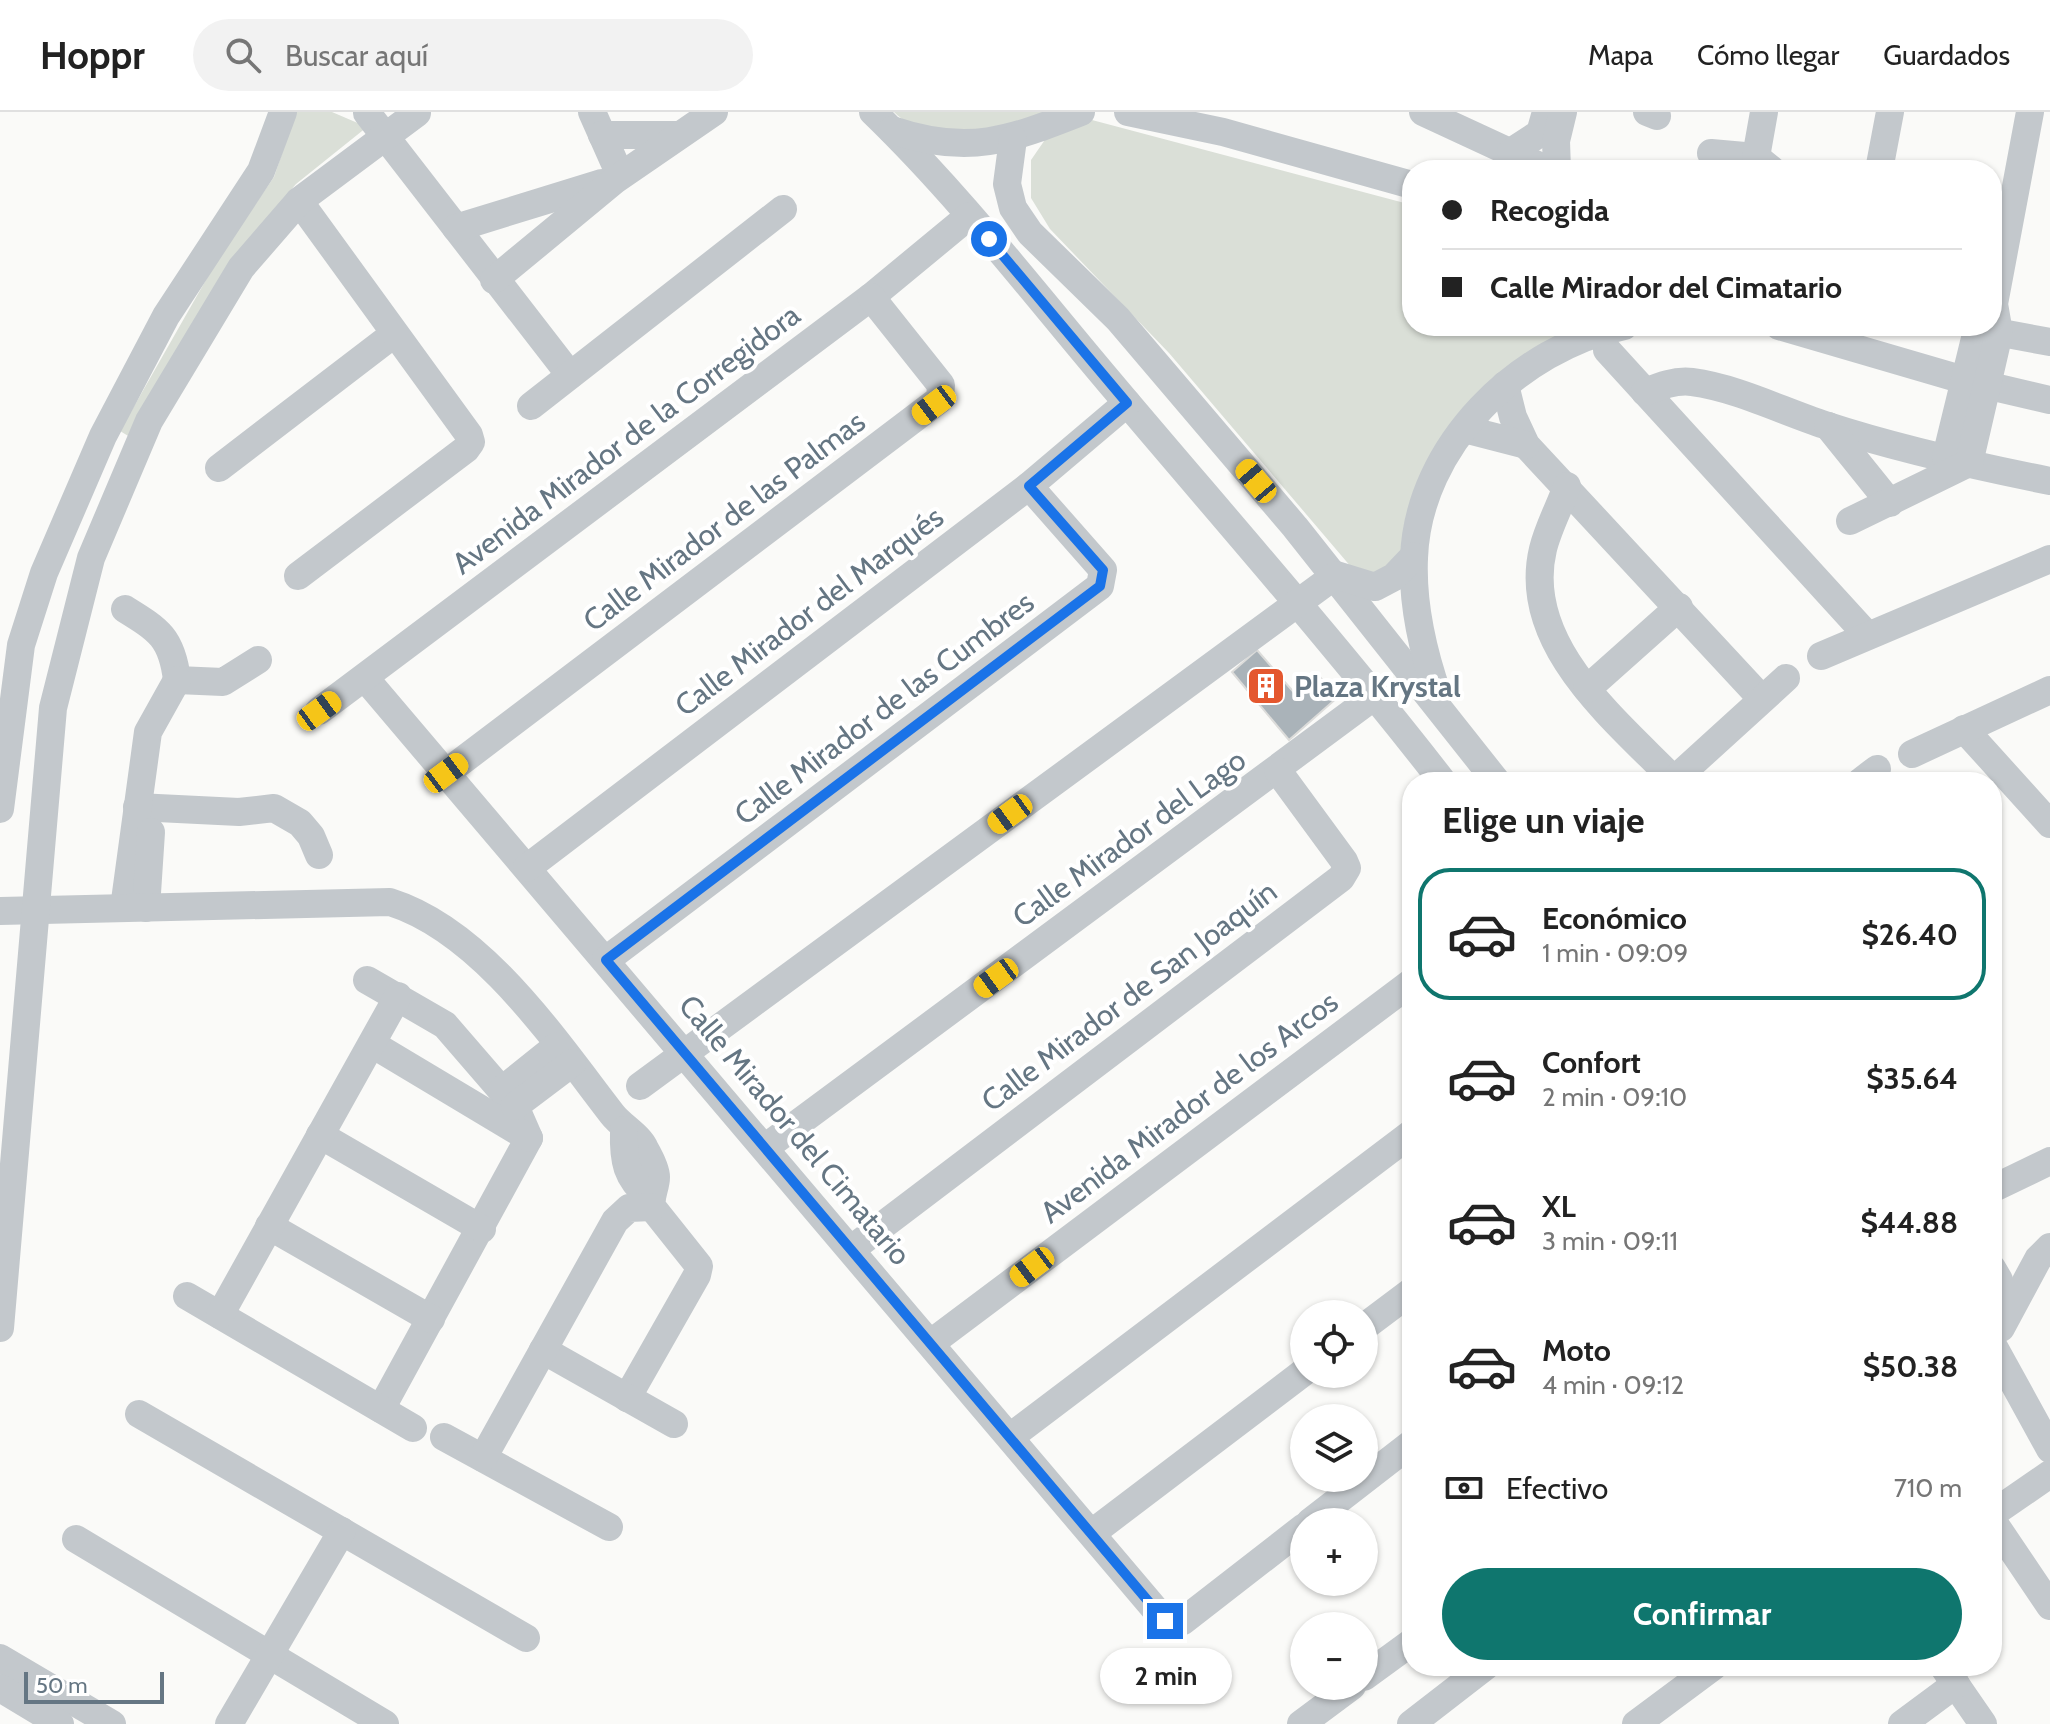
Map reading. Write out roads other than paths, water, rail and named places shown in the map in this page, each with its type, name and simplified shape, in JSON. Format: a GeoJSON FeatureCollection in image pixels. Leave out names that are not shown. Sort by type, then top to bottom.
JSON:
{"type":"FeatureCollection","features":[{"type":"Feature","properties":{"kind":"street"},"geometry":{"type":"LineString","coordinates":[[0,809],[21,645],[44,573],[103,436],[166,316],[261,171],[283,112]]}},
{"type":"Feature","properties":{"kind":"street"},"geometry":{"type":"LineString","coordinates":[[366,112],[418,112]]}},
{"type":"Feature","properties":{"kind":"street"},"geometry":{"type":"LineString","coordinates":[[366,112],[570,375]]}},
{"type":"Feature","properties":{"kind":"street"},"geometry":{"type":"LineString","coordinates":[[0,1328],[53,708],[91,558],[131,455],[241,268],[299,201],[418,112]]}},
{"type":"Feature","properties":{"kind":"street"},"geometry":{"type":"LineString","coordinates":[[494,280],[617,177],[714,112]]}},
{"type":"Feature","properties":{"kind":"street"},"geometry":{"type":"LineString","coordinates":[[882,121],[919,140],[971,145],[1013,139],[1081,112]]}},
{"type":"Feature","properties":{"kind":"street"},"geometry":{"type":"LineString","coordinates":[[1128,112],[1223,132],[1402,182]]}},
{"type":"Feature","properties":{"kind":"street"},"geometry":{"type":"LineString","coordinates":[[1423,112],[1527,160]]}},
{"type":"Feature","properties":{"kind":"street"},"geometry":{"type":"LineString","coordinates":[[1511,152],[1547,129],[1563,112]]}},
{"type":"Feature","properties":{"kind":"street"},"geometry":{"type":"LineString","coordinates":[[1764,112],[1764,160]]}},
{"type":"Feature","properties":{"kind":"street"},"geometry":{"type":"LineString","coordinates":[[1881,160],[1890,112]]}},
{"type":"Feature","properties":{"kind":"street"},"geometry":{"type":"LineString","coordinates":[[2002,239],[2030,112]]}},
{"type":"Feature","properties":{"kind":"street"},"geometry":{"type":"LineString","coordinates":[[882,121],[969,216],[1376,695],[1435,772]]}},
{"type":"Feature","properties":{"kind":"street"},"geometry":{"type":"LineString","coordinates":[[617,177],[597,123],[678,135]]}},
{"type":"Feature","properties":{"kind":"street"},"geometry":{"type":"LineString","coordinates":[[1547,129],[1555,160]]}},
{"type":"Feature","properties":{"kind":"street"},"geometry":{"type":"LineString","coordinates":[[1013,139],[1007,184],[1013,208],[1030,233],[1118,319],[1336,575],[1489,772]]}},
{"type":"Feature","properties":{"kind":"street"},"geometry":{"type":"LineString","coordinates":[[1711,153],[1745,160]]}},
{"type":"Feature","properties":{"kind":"street"},"geometry":{"type":"LineString","coordinates":[[456,228],[617,177]]}},
{"type":"Feature","properties":{"kind":"street"},"geometry":{"type":"LineString","coordinates":[[298,576],[466,449],[471,442],[469,435],[299,201]]}},
{"type":"Feature","properties":{"kind":"street"},"geometry":{"type":"LineString","coordinates":[[531,406],[783,209]]}},
{"type":"Feature","properties":{"kind":"street","name":"Avenida Mirador de la Corregidora"},"geometry":{"type":"LineString","coordinates":[[319,711],[871,297],[969,216]]}},
{"type":"Feature","properties":{"kind":"street","name":"Calle Mirador de las Palmas"},"geometry":{"type":"LineString","coordinates":[[446,773],[940,399],[943,391],[938,380],[871,297]]}},
{"type":"Feature","properties":{"kind":"street"},"geometry":{"type":"LineString","coordinates":[[2002,327],[2050,342]]}},
{"type":"Feature","properties":{"kind":"street"},"geometry":{"type":"LineString","coordinates":[[219,468],[394,334]]}},
{"type":"Feature","properties":{"kind":"street"},"geometry":{"type":"LineString","coordinates":[[1443,711],[1421,635],[1414,556],[1431,489],[1464,429],[1505,385],[1551,352],[1599,336],[1645,392],[1867,635]]}},
{"type":"Feature","properties":{"kind":"street"},"geometry":{"type":"LineString","coordinates":[[1814,336],[1976,383],[2050,400]]}},
{"type":"Feature","properties":{"kind":"street"},"geometry":{"type":"LineString","coordinates":[[1850,521],[1890,503],[1958,460],[1976,383],[1982,336]]}},
{"type":"Feature","properties":{"kind":"street"},"geometry":{"type":"LineString","coordinates":[[1645,392],[1667,383],[1689,381],[1828,426],[2050,481]]}},
{"type":"Feature","properties":{"kind":"street"},"geometry":{"type":"LineString","coordinates":[[1505,385],[1513,417],[1526,445],[1592,512],[1762,699]]}},
{"type":"Feature","properties":{"kind":"street","name":"Calle Mirador del Marqués"},"geometry":{"type":"LineString","coordinates":[[527,868],[1029,486],[1127,403]]}},
{"type":"Feature","properties":{"kind":"street"},"geometry":{"type":"LineString","coordinates":[[1828,426],[1890,503]]}},
{"type":"Feature","properties":{"kind":"street"},"geometry":{"type":"LineString","coordinates":[[1464,429],[1526,445]]}},
{"type":"Feature","properties":{"kind":"street"},"geometry":{"type":"LineString","coordinates":[[103,436],[131,455]]}},
{"type":"Feature","properties":{"kind":"street","name":"Calle Mirador de las Cumbres"},"geometry":{"type":"LineString","coordinates":[[606,960],[1100,586],[1103,570],[1029,486]]}},
{"type":"Feature","properties":{"kind":"street"},"geometry":{"type":"LineString","coordinates":[[1567,486],[1543,549],[1543,601],[1548,624],[1562,653],[1587,689],[1666,772]]}},
{"type":"Feature","properties":{"kind":"street"},"geometry":{"type":"LineString","coordinates":[[1543,549],[1592,512]]}},
{"type":"Feature","properties":{"kind":"street"},"geometry":{"type":"LineString","coordinates":[[1336,575],[1375,587],[1394,577],[1414,556]]}},
{"type":"Feature","properties":{"kind":"street"},"geometry":{"type":"LineString","coordinates":[[1821,656],[2050,559]]}},
{"type":"Feature","properties":{"kind":"street"},"geometry":{"type":"LineString","coordinates":[[640,1086],[1336,575]]}},
{"type":"Feature","properties":{"kind":"street"},"geometry":{"type":"LineString","coordinates":[[1587,689],[1679,607]]}},
{"type":"Feature","properties":{"kind":"street"},"geometry":{"type":"LineString","coordinates":[[125,609],[164,635],[174,657],[177,680],[148,732],[142,757],[144,800],[135,908]]}},
{"type":"Feature","properties":{"kind":"street"},"geometry":{"type":"LineString","coordinates":[[177,680],[223,682],[258,660]]}},
{"type":"Feature","properties":{"kind":"street","name":"Calle Mirador del Cimatario"},"geometry":{"type":"LineString","coordinates":[[365,678],[853,1248],[1165,1621],[1173,1624],[1183,1621],[1290,1538]]}},
{"type":"Feature","properties":{"kind":"street"},"geometry":{"type":"LineString","coordinates":[[1685,772],[1786,678]]}},
{"type":"Feature","properties":{"kind":"street"},"geometry":{"type":"LineString","coordinates":[[1912,754],[2050,690]]}},
{"type":"Feature","properties":{"kind":"street","name":"Calle Mirador del Lago"},"geometry":{"type":"LineString","coordinates":[[766,1147],[1278,771],[1376,695]]}},
{"type":"Feature","properties":{"kind":"street"},"geometry":{"type":"LineString","coordinates":[[1964,729],[2050,824]]}},
{"type":"Feature","properties":{"kind":"street","name":"Calle Mirador de San Joaquín"},"geometry":{"type":"LineString","coordinates":[[853,1248],[1341,878],[1347,868],[1344,861],[1278,771]]}},
{"type":"Feature","properties":{"kind":"street"},"geometry":{"type":"LineString","coordinates":[[144,800],[229,812],[274,808],[300,823],[311,836],[319,855]]}},
{"type":"Feature","properties":{"kind":"street"},"geometry":{"type":"LineString","coordinates":[[0,911],[390,902],[436,921],[479,954],[565,1054],[624,1130],[624,1154],[634,1184],[699,1266],[697,1275],[627,1398]]}},
{"type":"Feature","properties":{"kind":"street"},"geometry":{"type":"LineString","coordinates":[[367,980],[445,1025],[508,1098],[529,1138]]}},
{"type":"Feature","properties":{"kind":"street","name":"Avenida Mirador de los Arcos"},"geometry":{"type":"LineString","coordinates":[[931,1343],[1402,990]]}},
{"type":"Feature","properties":{"kind":"street"},"geometry":{"type":"LineString","coordinates":[[220,1315],[398,996]]}},
{"type":"Feature","properties":{"kind":"street"},"geometry":{"type":"LineString","coordinates":[[372,1044],[529,1138]]}},
{"type":"Feature","properties":{"kind":"street"},"geometry":{"type":"LineString","coordinates":[[508,1098],[565,1054]]}},
{"type":"Feature","properties":{"kind":"street"},"geometry":{"type":"LineString","coordinates":[[320,1135],[482,1229]]}},
{"type":"Feature","properties":{"kind":"street"},"geometry":{"type":"LineString","coordinates":[[381,1409],[529,1138]]}},
{"type":"Feature","properties":{"kind":"street"},"geometry":{"type":"LineString","coordinates":[[1010,1437],[1402,1141]]}},
{"type":"Feature","properties":{"kind":"street"},"geometry":{"type":"LineString","coordinates":[[2002,1184],[2050,1161]]}},
{"type":"Feature","properties":{"kind":"street"},"geometry":{"type":"LineString","coordinates":[[483,1458],[622,1212],[651,1202]]}},
{"type":"Feature","properties":{"kind":"street"},"geometry":{"type":"LineString","coordinates":[[269,1226],[431,1319]]}},
{"type":"Feature","properties":{"kind":"street"},"geometry":{"type":"LineString","coordinates":[[2002,1331],[2038,1259],[2050,1247]]}},
{"type":"Feature","properties":{"kind":"street"},"geometry":{"type":"LineString","coordinates":[[187,1296],[413,1428]]}},
{"type":"Feature","properties":{"kind":"street"},"geometry":{"type":"LineString","coordinates":[[1378,1316],[1402,1298]]}},
{"type":"Feature","properties":{"kind":"street"},"geometry":{"type":"LineString","coordinates":[[543,1350],[674,1424]]}},
{"type":"Feature","properties":{"kind":"street"},"geometry":{"type":"LineString","coordinates":[[2002,1354],[2047,1436]]}},
{"type":"Feature","properties":{"kind":"street"},"geometry":{"type":"LineString","coordinates":[[1092,1533],[1290,1383]]}},
{"type":"Feature","properties":{"kind":"street"},"geometry":{"type":"LineString","coordinates":[[139,1414],[526,1638]]}},
{"type":"Feature","properties":{"kind":"street"},"geometry":{"type":"LineString","coordinates":[[444,1437],[609,1527]]}},
{"type":"Feature","properties":{"kind":"street"},"geometry":{"type":"LineString","coordinates":[[1328,1508],[1402,1451]]}},
{"type":"Feature","properties":{"kind":"street"},"geometry":{"type":"LineString","coordinates":[[2002,1507],[2050,1474]]}},
{"type":"Feature","properties":{"kind":"street"},"geometry":{"type":"LineString","coordinates":[[229,1724],[342,1531]]}},
{"type":"Feature","properties":{"kind":"street"},"geometry":{"type":"LineString","coordinates":[[2002,1535],[2050,1606]]}},
{"type":"Feature","properties":{"kind":"street"},"geometry":{"type":"LineString","coordinates":[[76,1539],[385,1724]]}},
{"type":"Feature","properties":{"kind":"street"},"geometry":{"type":"LineString","coordinates":[[1378,1667],[1402,1649]]}},
{"type":"Feature","properties":{"kind":"street"},"geometry":{"type":"LineString","coordinates":[[0,1658],[17,1687],[60,1724]]}},
{"type":"Feature","properties":{"kind":"street"},"geometry":{"type":"LineString","coordinates":[[1411,1724],[1473,1676]]}},
{"type":"Feature","properties":{"kind":"street"},"geometry":{"type":"LineString","coordinates":[[1636,1724],[1701,1676]]}},
{"type":"Feature","properties":{"kind":"street"},"geometry":{"type":"LineString","coordinates":[[1902,1724],[1949,1676]]}},
{"type":"Feature","properties":{"kind":"street"},"geometry":{"type":"LineString","coordinates":[[1951,1676],[1983,1724]]}},
{"type":"Feature","properties":{"kind":"street"},"geometry":{"type":"LineString","coordinates":[[17,1687],[112,1724]]}},
{"type":"Feature","properties":{"kind":"street"},"geometry":{"type":"LineString","coordinates":[[1301,1724],[1333,1700]]}},
{"type":"Feature","properties":{"kind":"place","name":"Plaza Krystal"},"geometry":{"type":"Point","coordinates":[1266,686]}}]}
